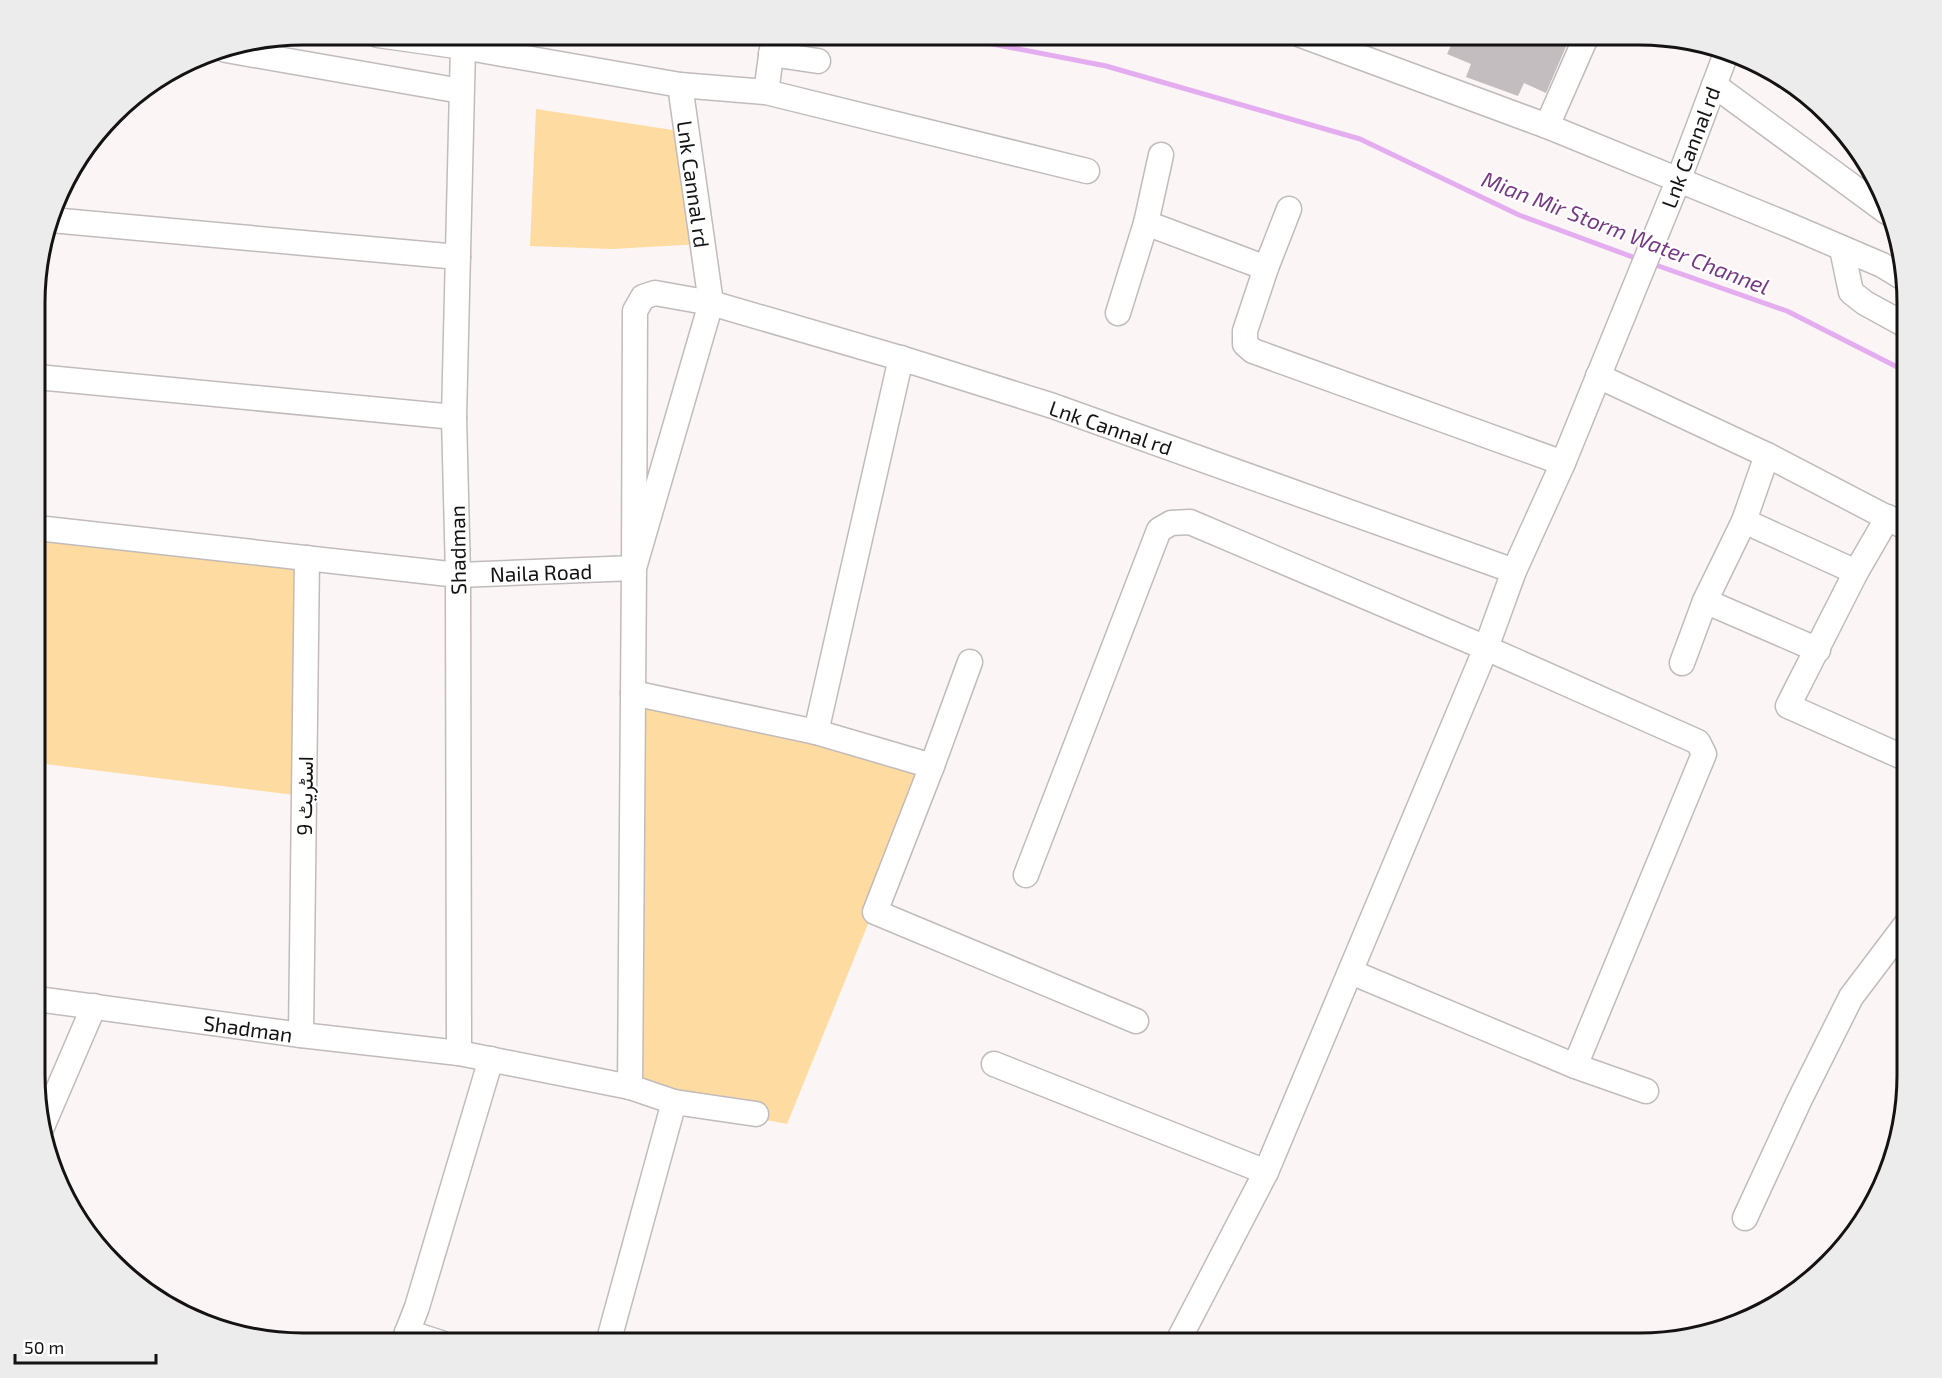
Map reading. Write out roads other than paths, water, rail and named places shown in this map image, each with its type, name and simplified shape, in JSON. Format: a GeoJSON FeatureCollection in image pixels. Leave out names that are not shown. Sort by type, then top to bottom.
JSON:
{"type":"FeatureCollection","features":[{"type":"Feature","properties":{"kind":"street"},"geometry":{"type":"LineString","coordinates":[[450,45],[680,85],[766,92],[1087,171]]}},
{"type":"Feature","properties":{"kind":"street"},"geometry":{"type":"LineString","coordinates":[[766,92],[772,45]]}},
{"type":"Feature","properties":{"kind":"street"},"geometry":{"type":"LineString","coordinates":[[775,45],[818,62]]}},
{"type":"Feature","properties":{"kind":"street"},"geometry":{"type":"LineString","coordinates":[[1328,45],[1547,126],[1791,226],[1882,265],[1895,273]]}},
{"type":"Feature","properties":{"kind":"street"},"geometry":{"type":"LineString","coordinates":[[1547,126],[1583,45]]}},
{"type":"Feature","properties":{"kind":"street","name":"Shadman"},"geometry":{"type":"LineString","coordinates":[[459,1053],[458,575],[454,417],[463,47]]}},
{"type":"Feature","properties":{"kind":"street"},"geometry":{"type":"LineString","coordinates":[[241,53],[461,91]]}},
{"type":"Feature","properties":{"kind":"street","name":"Lnk Cannal rd"},"geometry":{"type":"LineString","coordinates":[[680,85],[711,303],[901,358],[1053,406],[1514,571],[1563,463],[1678,181],[1724,60]]}},
{"type":"Feature","properties":{"kind":"street"},"geometry":{"type":"LineString","coordinates":[[1714,85],[1877,205]]}},
{"type":"Feature","properties":{"kind":"street"},"geometry":{"type":"LineString","coordinates":[[1118,313],[1146,223],[1161,155]]}},
{"type":"Feature","properties":{"kind":"street"},"geometry":{"type":"LineString","coordinates":[[1289,209],[1245,331],[1245,344],[1253,351],[1563,463]]}},
{"type":"Feature","properties":{"kind":"street"},"geometry":{"type":"LineString","coordinates":[[59,221],[458,257]]}},
{"type":"Feature","properties":{"kind":"street"},"geometry":{"type":"LineString","coordinates":[[1146,223],[1266,268]]}},
{"type":"Feature","properties":{"kind":"street"},"geometry":{"type":"LineString","coordinates":[[1842,249],[1851,292],[1865,303],[1897,321]]}},
{"type":"Feature","properties":{"kind":"street"},"geometry":{"type":"LineString","coordinates":[[630,1087],[635,311],[643,297],[655,293],[711,303],[634,568]]}},
{"type":"Feature","properties":{"kind":"street"},"geometry":{"type":"LineString","coordinates":[[816,732],[901,358]]}},
{"type":"Feature","properties":{"kind":"street"},"geometry":{"type":"LineString","coordinates":[[1598,376],[1767,455],[1897,522],[1856,572],[1788,706],[1897,755]]}},
{"type":"Feature","properties":{"kind":"street"},"geometry":{"type":"LineString","coordinates":[[45,378],[454,417]]}},
{"type":"Feature","properties":{"kind":"street"},"geometry":{"type":"LineString","coordinates":[[1682,663],[1705,601],[1744,521],[1767,455]]}},
{"type":"Feature","properties":{"kind":"street"},"geometry":{"type":"LineString","coordinates":[[1744,521],[1856,572]]}},
{"type":"Feature","properties":{"kind":"street"},"geometry":{"type":"LineString","coordinates":[[1026,875],[1159,530],[1171,523],[1190,522],[1486,648],[1698,742],[1704,754],[1575,1066]]}},
{"type":"Feature","properties":{"kind":"street","name":"Naila Road"},"geometry":{"type":"LineString","coordinates":[[45,529],[458,575],[634,568]]}},
{"type":"Feature","properties":{"kind":"street","name":"اسٹریٹ 9"},"geometry":{"type":"LineString","coordinates":[[301,1035],[307,558]]}},
{"type":"Feature","properties":{"kind":"street"},"geometry":{"type":"LineString","coordinates":[[1182,1333],[1266,1172],[1486,648],[1514,571]]}},
{"type":"Feature","properties":{"kind":"street"},"geometry":{"type":"LineString","coordinates":[[1705,601],[1818,650]]}},
{"type":"Feature","properties":{"kind":"street"},"geometry":{"type":"LineString","coordinates":[[969,662],[932,766],[875,912],[1136,1022]]}},
{"type":"Feature","properties":{"kind":"street"},"geometry":{"type":"LineString","coordinates":[[633,693],[816,732],[932,766]]}},
{"type":"Feature","properties":{"kind":"street"},"geometry":{"type":"LineString","coordinates":[[1745,1218],[1799,1101],[1851,997],[1897,935]]}},
{"type":"Feature","properties":{"kind":"street"},"geometry":{"type":"LineString","coordinates":[[1351,972],[1575,1066],[1646,1091]]}},
{"type":"Feature","properties":{"kind":"street","name":"Shadman"},"geometry":{"type":"LineString","coordinates":[[45,1000],[301,1035],[459,1053],[630,1087],[674,1102],[756,1114]]}},
{"type":"Feature","properties":{"kind":"street"},"geometry":{"type":"LineString","coordinates":[[48,1114],[94,1006]]}},
{"type":"Feature","properties":{"kind":"street"},"geometry":{"type":"LineString","coordinates":[[407,1333],[417,1307],[492,1059]]}},
{"type":"Feature","properties":{"kind":"street"},"geometry":{"type":"LineString","coordinates":[[994,1064],[1266,1172]]}},
{"type":"Feature","properties":{"kind":"street"},"geometry":{"type":"LineString","coordinates":[[611,1333],[674,1102]]}},
{"type":"Feature","properties":{"kind":"waterway","name":"Mian Mir Storm Water Channel"},"geometry":{"type":"LineString","coordinates":[[998,45],[1106,66],[1360,139],[1519,215],[1638,259]]}},
{"type":"Feature","properties":{"kind":"waterway","name":"Mian Mir Storm Water Channel"},"geometry":{"type":"LineString","coordinates":[[1650,263],[1787,311],[1897,367]]}}]}
